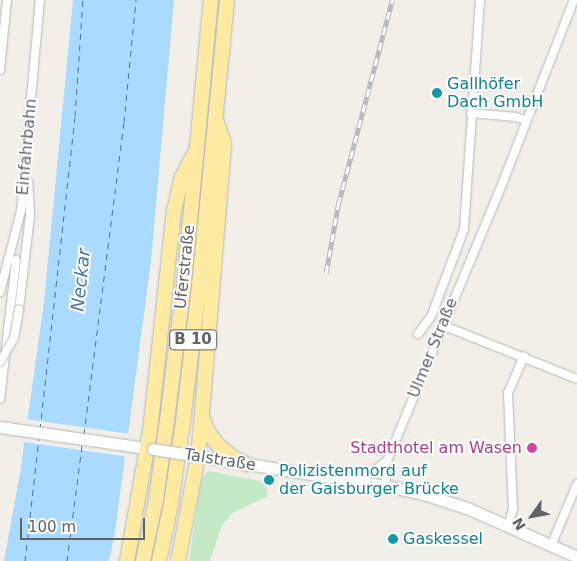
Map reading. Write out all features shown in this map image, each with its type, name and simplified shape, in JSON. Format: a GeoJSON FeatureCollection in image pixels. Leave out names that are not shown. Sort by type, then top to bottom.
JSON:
{"type":"FeatureCollection","features":[{"type":"Feature","properties":{"kind":"highway","name":"Uferstraße"},"geometry":{"type":"LineString","coordinates":[[143,561],[156,500],[167,420],[198,145],[211,0]]}},
{"type":"Feature","properties":{"kind":"highway","name":"Uferstraße"},"geometry":{"type":"LineString","coordinates":[[159,561],[171,503],[183,422],[227,0]]}},
{"type":"Feature","properties":{"kind":"highway","name":"B 10"},"geometry":{"type":"LineString","coordinates":[[178,561],[202,413],[224,143],[216,118]]}},
{"type":"Feature","properties":{"kind":"highway","name":"B 10"},"geometry":{"type":"LineString","coordinates":[[127,561],[148,449],[174,211],[182,177],[198,145]]}},
{"type":"Feature","properties":{"kind":"highway","name":"B 10"},"geometry":{"type":"LineString","coordinates":[[202,413],[206,427],[217,444],[232,457],[246,464]]}},
{"type":"Feature","properties":{"kind":"main road","name":"Talstraße"},"geometry":{"type":"LineString","coordinates":[[0,427],[386,486],[452,502],[577,557]]}},
{"type":"Feature","properties":{"kind":"street"},"geometry":{"type":"LineString","coordinates":[[0,70],[7,0]]}},
{"type":"Feature","properties":{"kind":"street","name":"Einfahrbahn"},"geometry":{"type":"LineString","coordinates":[[0,292],[21,211],[40,0]]}},
{"type":"Feature","properties":{"kind":"street","name":"Ulmer Straße"},"geometry":{"type":"LineString","coordinates":[[418,334],[434,310],[464,229],[480,0]]}},
{"type":"Feature","properties":{"kind":"street","name":"Ulmer Straße"},"geometry":{"type":"LineString","coordinates":[[386,486],[385,468],[387,461],[574,0]]}},
{"type":"Feature","properties":{"kind":"street"},"geometry":{"type":"LineString","coordinates":[[471,113],[516,117],[525,120]]}},
{"type":"Feature","properties":{"kind":"street"},"geometry":{"type":"LineString","coordinates":[[0,362],[14,338],[19,309],[30,215],[26,162]]}},
{"type":"Feature","properties":{"kind":"street"},"geometry":{"type":"LineString","coordinates":[[464,229],[480,235]]}},
{"type":"Feature","properties":{"kind":"street"},"geometry":{"type":"LineString","coordinates":[[0,399],[16,260]]}},
{"type":"Feature","properties":{"kind":"street"},"geometry":{"type":"LineString","coordinates":[[442,325],[524,356],[577,379]]}},
{"type":"Feature","properties":{"kind":"street"},"geometry":{"type":"LineString","coordinates":[[508,526],[513,508],[508,393],[524,356]]}},
{"type":"Feature","properties":{"kind":"street"},"geometry":{"type":"LineString","coordinates":[[359,482],[387,461]]}},
{"type":"Feature","properties":{"kind":"street"},"geometry":{"type":"LineString","coordinates":[[551,546],[577,484]]}},
{"type":"Feature","properties":{"kind":"green space"},"geometry":{"type":"Polygon","coordinates":[[[208,471],[265,482],[268,496],[232,513],[222,525],[210,561],[189,561],[201,480],[208,471]]]}},
{"type":"Feature","properties":{"kind":"water","name":"Neckar"},"geometry":{"type":"Polygon","coordinates":[[[73,0],[174,0],[151,261],[115,532],[109,561],[4,561],[20,473],[44,302],[73,0]]]}},
{"type":"Feature","properties":{"kind":"pier"},"geometry":{"type":"Polygon","coordinates":[[[25,419],[131,434],[128,457],[22,442],[25,419]]]}},
{"type":"Feature","properties":{"kind":"ferry route"},"geometry":{"type":"LineString","coordinates":[[40,429],[75,116],[83,0]]}},
{"type":"Feature","properties":{"kind":"ferry route"},"geometry":{"type":"LineString","coordinates":[[84,434],[124,122],[136,0]]}},
{"type":"Feature","properties":{"kind":"ferry route"},"geometry":{"type":"LineString","coordinates":[[25,561],[39,438]]}},
{"type":"Feature","properties":{"kind":"ferry route"},"geometry":{"type":"LineString","coordinates":[[67,561],[82,445]]}},
{"type":"Feature","properties":{"kind":"railway"},"geometry":{"type":"LineString","coordinates":[[326,273],[338,205],[392,0]]}},
{"type":"Feature","properties":{"kind":"place","name":"Gallhöfer Dach GmbH"},"geometry":{"type":"Point","coordinates":[437,93]}},
{"type":"Feature","properties":{"kind":"place","name":"Stadthotel am Wasen"},"geometry":{"type":"Point","coordinates":[532,448]}},
{"type":"Feature","properties":{"kind":"place","name":"Polizistenmord auf der Gaisburger Brücke"},"geometry":{"type":"Point","coordinates":[269,480]}},
{"type":"Feature","properties":{"kind":"place","name":"Gaskessel"},"geometry":{"type":"Point","coordinates":[393,539]}}]}
